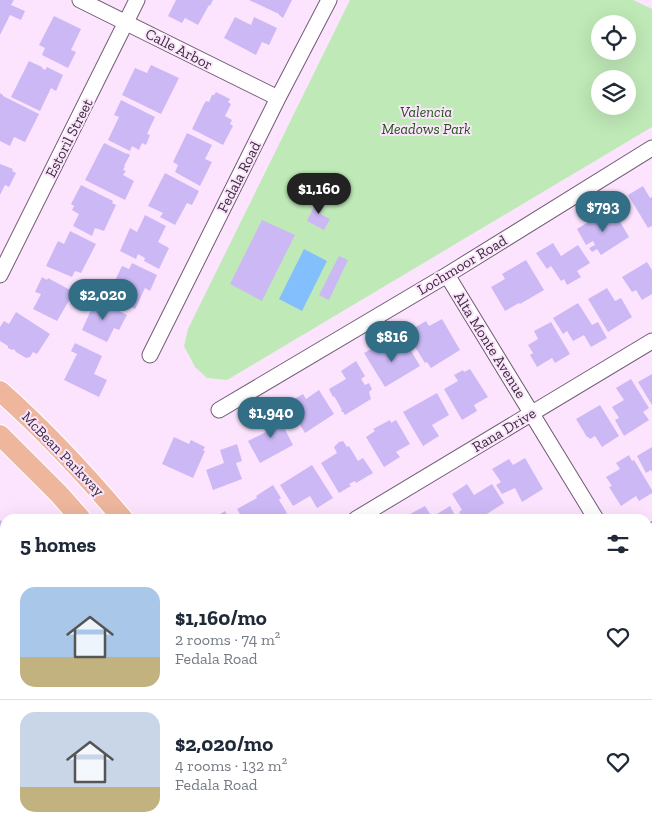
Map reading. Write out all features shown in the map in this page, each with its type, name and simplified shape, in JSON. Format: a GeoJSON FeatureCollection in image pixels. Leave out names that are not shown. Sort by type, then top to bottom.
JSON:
{"type":"FeatureCollection","features":[{"type":"Feature","properties":{"kind":"main road","name":"McBean Parkway"},"geometry":{"type":"LineString","coordinates":[[0,391],[90,480],[119,514]]}},
{"type":"Feature","properties":{"kind":"main road","name":"McBean Parkway"},"geometry":{"type":"LineString","coordinates":[[0,435],[60,494],[77,514]]}},
{"type":"Feature","properties":{"kind":"street","name":"Calle Arbor"},"geometry":{"type":"LineString","coordinates":[[80,0],[278,98]]}},
{"type":"Feature","properties":{"kind":"street","name":"Estoril Street"},"geometry":{"type":"LineString","coordinates":[[0,275],[138,0]]}},
{"type":"Feature","properties":{"kind":"street","name":"Fedala Road"},"geometry":{"type":"LineString","coordinates":[[150,355],[329,0]]}},
{"type":"Feature","properties":{"kind":"street","name":"Lochmoor Road"},"geometry":{"type":"LineString","coordinates":[[219,410],[447,275],[652,148]]}},
{"type":"Feature","properties":{"kind":"street","name":"Alta Monte Avenue"},"geometry":{"type":"LineString","coordinates":[[447,275],[593,514]]}},
{"type":"Feature","properties":{"kind":"street","name":"Rana Drive"},"geometry":{"type":"LineString","coordinates":[[364,514],[652,341]]}},
{"type":"Feature","properties":{"kind":"green space","name":"Valencia Meadows Park"},"geometry":{"type":"Polygon","coordinates":[[[350,0],[633,0],[652,9],[652,127],[227,380],[207,378],[195,367],[184,346],[188,329],[350,0]]]}},
{"type":"Feature","properties":{"kind":"water"},"geometry":{"type":"Polygon","coordinates":[[[304,249],[327,261],[302,311],[279,299],[304,249]]]}},
{"type":"Feature","properties":{"kind":"building"},"geometry":{"type":"Polygon","coordinates":[[[0,0],[14,0],[11,5],[25,11],[21,20],[10,15],[0,35],[0,0]]]}},
{"type":"Feature","properties":{"kind":"building"},"geometry":{"type":"Polygon","coordinates":[[[176,0],[213,0],[198,25],[185,18],[182,23],[168,16],[176,0]]]}},
{"type":"Feature","properties":{"kind":"building"},"geometry":{"type":"Polygon","coordinates":[[[249,0],[292,0],[283,18],[279,14],[249,0]]]}},
{"type":"Feature","properties":{"kind":"building"},"geometry":{"type":"Polygon","coordinates":[[[54,16],[81,29],[71,50],[76,52],[68,68],[42,55],[45,48],[39,45],[54,16]]]}},
{"type":"Feature","properties":{"kind":"building"},"geometry":{"type":"Polygon","coordinates":[[[235,17],[251,25],[254,17],[277,28],[269,45],[262,42],[256,55],[224,38],[235,17]]]}},
{"type":"Feature","properties":{"kind":"building"},"geometry":{"type":"Polygon","coordinates":[[[29,61],[45,70],[47,67],[63,75],[56,91],[51,88],[40,111],[11,97],[29,61]]]}},
{"type":"Feature","properties":{"kind":"building"},"geometry":{"type":"Polygon","coordinates":[[[151,65],[179,78],[161,114],[122,95],[135,68],[147,73],[151,65]]]}},
{"type":"Feature","properties":{"kind":"building"},"geometry":{"type":"Polygon","coordinates":[[[216,92],[230,99],[228,102],[231,104],[225,116],[232,120],[230,124],[233,126],[223,145],[192,129],[204,104],[206,101],[209,102],[212,95],[216,92]]]}},
{"type":"Feature","properties":{"kind":"building"},"geometry":{"type":"Polygon","coordinates":[[[0,93],[39,114],[25,142],[14,137],[10,146],[0,141],[0,93]]]}},
{"type":"Feature","properties":{"kind":"building"},"geometry":{"type":"Polygon","coordinates":[[[121,100],[155,117],[147,134],[150,135],[146,145],[142,143],[139,150],[132,146],[130,151],[108,140],[119,117],[114,115],[121,100]]]}},
{"type":"Feature","properties":{"kind":"building"},"geometry":{"type":"Polygon","coordinates":[[[187,133],[212,145],[205,159],[212,162],[200,186],[175,172],[178,165],[173,162],[187,133]]]}},
{"type":"Feature","properties":{"kind":"building"},"geometry":{"type":"Polygon","coordinates":[[[104,143],[130,155],[124,166],[123,170],[126,171],[123,175],[134,181],[125,200],[85,180],[104,143]]]}},
{"type":"Feature","properties":{"kind":"building"},"geometry":{"type":"Polygon","coordinates":[[[0,164],[13,169],[12,171],[16,173],[9,187],[5,185],[0,195],[0,164]]]}},
{"type":"Feature","properties":{"kind":"building"},"geometry":{"type":"Polygon","coordinates":[[[165,173],[199,191],[192,205],[187,203],[175,225],[160,217],[163,213],[148,206],[165,173]]]}},
{"type":"Feature","properties":{"kind":"building"},"geometry":{"type":"Polygon","coordinates":[[[81,185],[113,201],[112,203],[116,205],[104,231],[95,228],[92,236],[73,226],[79,214],[72,210],[74,206],[71,204],[81,185]]]}},
{"type":"Feature","properties":{"kind":"building"},"geometry":{"type":"Polygon","coordinates":[[[643,186],[650,198],[652,197],[652,226],[648,228],[628,195],[643,186]]]}},
{"type":"Feature","properties":{"kind":"building"},"geometry":{"type":"Polygon","coordinates":[[[319,196],[327,200],[320,214],[330,219],[324,230],[307,221],[319,196]]]}},
{"type":"Feature","properties":{"kind":"building"},"geometry":{"type":"Polygon","coordinates":[[[615,213],[629,237],[601,255],[597,249],[592,252],[589,248],[595,245],[593,241],[586,245],[577,229],[598,216],[601,221],[615,213]]]}},
{"type":"Feature","properties":{"kind":"building"},"geometry":{"type":"Polygon","coordinates":[[[145,215],[166,226],[158,242],[169,248],[159,269],[144,261],[145,258],[138,254],[136,259],[120,251],[130,228],[137,232],[145,215]]]}},
{"type":"Feature","properties":{"kind":"building"},"geometry":{"type":"Polygon","coordinates":[[[262,220],[295,235],[262,301],[230,284],[262,220]]]}},
{"type":"Feature","properties":{"kind":"building"},"geometry":{"type":"Polygon","coordinates":[[[70,231],[96,244],[81,273],[75,271],[72,277],[46,266],[58,241],[64,244],[70,231]]]}},
{"type":"Feature","properties":{"kind":"building"},"geometry":{"type":"Polygon","coordinates":[[[553,243],[561,256],[578,245],[590,263],[577,271],[581,277],[567,285],[564,279],[561,281],[551,266],[547,269],[536,253],[553,243]]]}},
{"type":"Feature","properties":{"kind":"building"},"geometry":{"type":"Polygon","coordinates":[[[339,256],[348,260],[329,300],[319,295],[339,256]]]}},
{"type":"Feature","properties":{"kind":"building"},"geometry":{"type":"Polygon","coordinates":[[[526,260],[544,290],[505,311],[491,287],[505,279],[502,274],[526,260]]]}},
{"type":"Feature","properties":{"kind":"building"},"geometry":{"type":"Polygon","coordinates":[[[647,262],[652,270],[652,294],[642,300],[636,290],[632,292],[622,277],[647,262]]]}},
{"type":"Feature","properties":{"kind":"building"},"geometry":{"type":"Polygon","coordinates":[[[132,263],[157,275],[150,291],[145,288],[135,309],[108,295],[122,266],[129,269],[132,263]]]}},
{"type":"Feature","properties":{"kind":"building"},"geometry":{"type":"Polygon","coordinates":[[[42,277],[47,280],[48,278],[74,292],[57,321],[33,309],[41,294],[35,292],[42,277]]]}},
{"type":"Feature","properties":{"kind":"building"},"geometry":{"type":"Polygon","coordinates":[[[607,288],[615,301],[621,298],[632,317],[608,332],[588,299],[607,288]]]}},
{"type":"Feature","properties":{"kind":"building"},"geometry":{"type":"Polygon","coordinates":[[[96,299],[127,315],[119,330],[114,328],[107,342],[82,330],[96,299]]]}},
{"type":"Feature","properties":{"kind":"building"},"geometry":{"type":"Polygon","coordinates":[[[578,303],[592,325],[598,322],[607,338],[591,347],[584,335],[573,341],[567,331],[563,334],[553,318],[578,303]]]}},
{"type":"Feature","properties":{"kind":"building"},"geometry":{"type":"Polygon","coordinates":[[[16,312],[50,334],[37,354],[33,352],[30,357],[26,358],[0,341],[0,327],[4,321],[9,324],[16,312]]]}},
{"type":"Feature","properties":{"kind":"building"},"geometry":{"type":"Polygon","coordinates":[[[442,319],[460,350],[431,368],[427,362],[425,363],[414,345],[417,343],[409,331],[426,321],[429,326],[442,319]]]}},
{"type":"Feature","properties":{"kind":"building"},"geometry":{"type":"Polygon","coordinates":[[[551,322],[570,354],[555,363],[552,358],[537,367],[530,355],[533,353],[528,345],[538,339],[534,331],[551,322]]]}},
{"type":"Feature","properties":{"kind":"building"},"geometry":{"type":"Polygon","coordinates":[[[75,343],[102,356],[94,374],[107,380],[99,397],[64,380],[77,354],[71,351],[75,343]]]}},
{"type":"Feature","properties":{"kind":"building"},"geometry":{"type":"Polygon","coordinates":[[[382,343],[389,354],[407,344],[420,366],[385,387],[364,353],[382,343]]]}},
{"type":"Feature","properties":{"kind":"building"},"geometry":{"type":"Polygon","coordinates":[[[356,361],[365,376],[361,379],[365,385],[369,383],[372,389],[369,392],[371,399],[345,415],[329,389],[346,379],[341,371],[356,361]]]}},
{"type":"Feature","properties":{"kind":"building"},"geometry":{"type":"Polygon","coordinates":[[[470,369],[488,397],[474,405],[477,411],[462,420],[444,389],[458,381],[454,375],[463,370],[464,372],[470,369]]]}},
{"type":"Feature","properties":{"kind":"building"},"geometry":{"type":"Polygon","coordinates":[[[652,374],[652,405],[638,382],[652,374]]]}},
{"type":"Feature","properties":{"kind":"building"},"geometry":{"type":"Polygon","coordinates":[[[631,379],[649,408],[643,412],[649,420],[624,436],[615,420],[619,418],[612,407],[624,400],[616,388],[631,379]]]}},
{"type":"Feature","properties":{"kind":"building"},"geometry":{"type":"Polygon","coordinates":[[[319,390],[334,414],[305,433],[287,403],[303,394],[306,399],[319,390]]]}},
{"type":"Feature","properties":{"kind":"building"},"geometry":{"type":"Polygon","coordinates":[[[437,393],[449,415],[432,425],[439,436],[423,446],[403,412],[437,393]]]}},
{"type":"Feature","properties":{"kind":"building"},"geometry":{"type":"Polygon","coordinates":[[[600,405],[619,436],[602,447],[595,436],[590,439],[587,437],[576,419],[600,405]]]}},
{"type":"Feature","properties":{"kind":"building"},"geometry":{"type":"Polygon","coordinates":[[[277,411],[293,445],[260,463],[248,441],[266,432],[260,420],[277,411]]]}},
{"type":"Feature","properties":{"kind":"building"},"geometry":{"type":"Polygon","coordinates":[[[390,420],[391,423],[396,420],[410,444],[396,452],[400,457],[384,467],[366,437],[375,431],[373,429],[390,420]]]}},
{"type":"Feature","properties":{"kind":"building"},"geometry":{"type":"Polygon","coordinates":[[[174,437],[189,444],[191,440],[205,447],[193,478],[162,464],[174,437]]]}},
{"type":"Feature","properties":{"kind":"building"},"geometry":{"type":"Polygon","coordinates":[[[343,441],[347,447],[349,446],[358,461],[363,458],[373,473],[356,483],[355,481],[349,484],[351,486],[339,493],[321,463],[337,453],[334,447],[343,441]]]}},
{"type":"Feature","properties":{"kind":"building"},"geometry":{"type":"Polygon","coordinates":[[[237,444],[242,461],[236,463],[242,479],[213,490],[206,470],[224,463],[220,450],[237,444]]]}},
{"type":"Feature","properties":{"kind":"building"},"geometry":{"type":"Polygon","coordinates":[[[652,447],[652,472],[651,470],[646,473],[637,456],[652,447]]]}},
{"type":"Feature","properties":{"kind":"building"},"geometry":{"type":"Polygon","coordinates":[[[629,455],[632,461],[634,460],[652,493],[639,501],[636,496],[621,506],[609,487],[612,486],[606,477],[620,469],[616,463],[629,455]]]}},
{"type":"Feature","properties":{"kind":"building"},"geometry":{"type":"Polygon","coordinates":[[[525,458],[543,489],[522,502],[515,488],[502,494],[496,485],[501,482],[492,469],[509,459],[513,465],[525,458]]]}},
{"type":"Feature","properties":{"kind":"building"},"geometry":{"type":"Polygon","coordinates":[[[312,465],[333,498],[317,508],[310,496],[293,506],[280,485],[312,465]]]}},
{"type":"Feature","properties":{"kind":"building"},"geometry":{"type":"Polygon","coordinates":[[[467,484],[474,495],[492,484],[504,503],[487,514],[460,514],[459,512],[462,510],[452,494],[467,484]]]}},
{"type":"Feature","properties":{"kind":"building"},"geometry":{"type":"Polygon","coordinates":[[[273,485],[287,513],[240,514],[237,509],[257,498],[256,496],[273,485]]]}},
{"type":"Feature","properties":{"kind":"building"},"geometry":{"type":"Polygon","coordinates":[[[425,506],[430,514],[410,514],[425,506]]]}},
{"type":"Feature","properties":{"kind":"building"},"geometry":{"type":"Polygon","coordinates":[[[450,506],[454,514],[437,514],[450,506]]]}}]}
